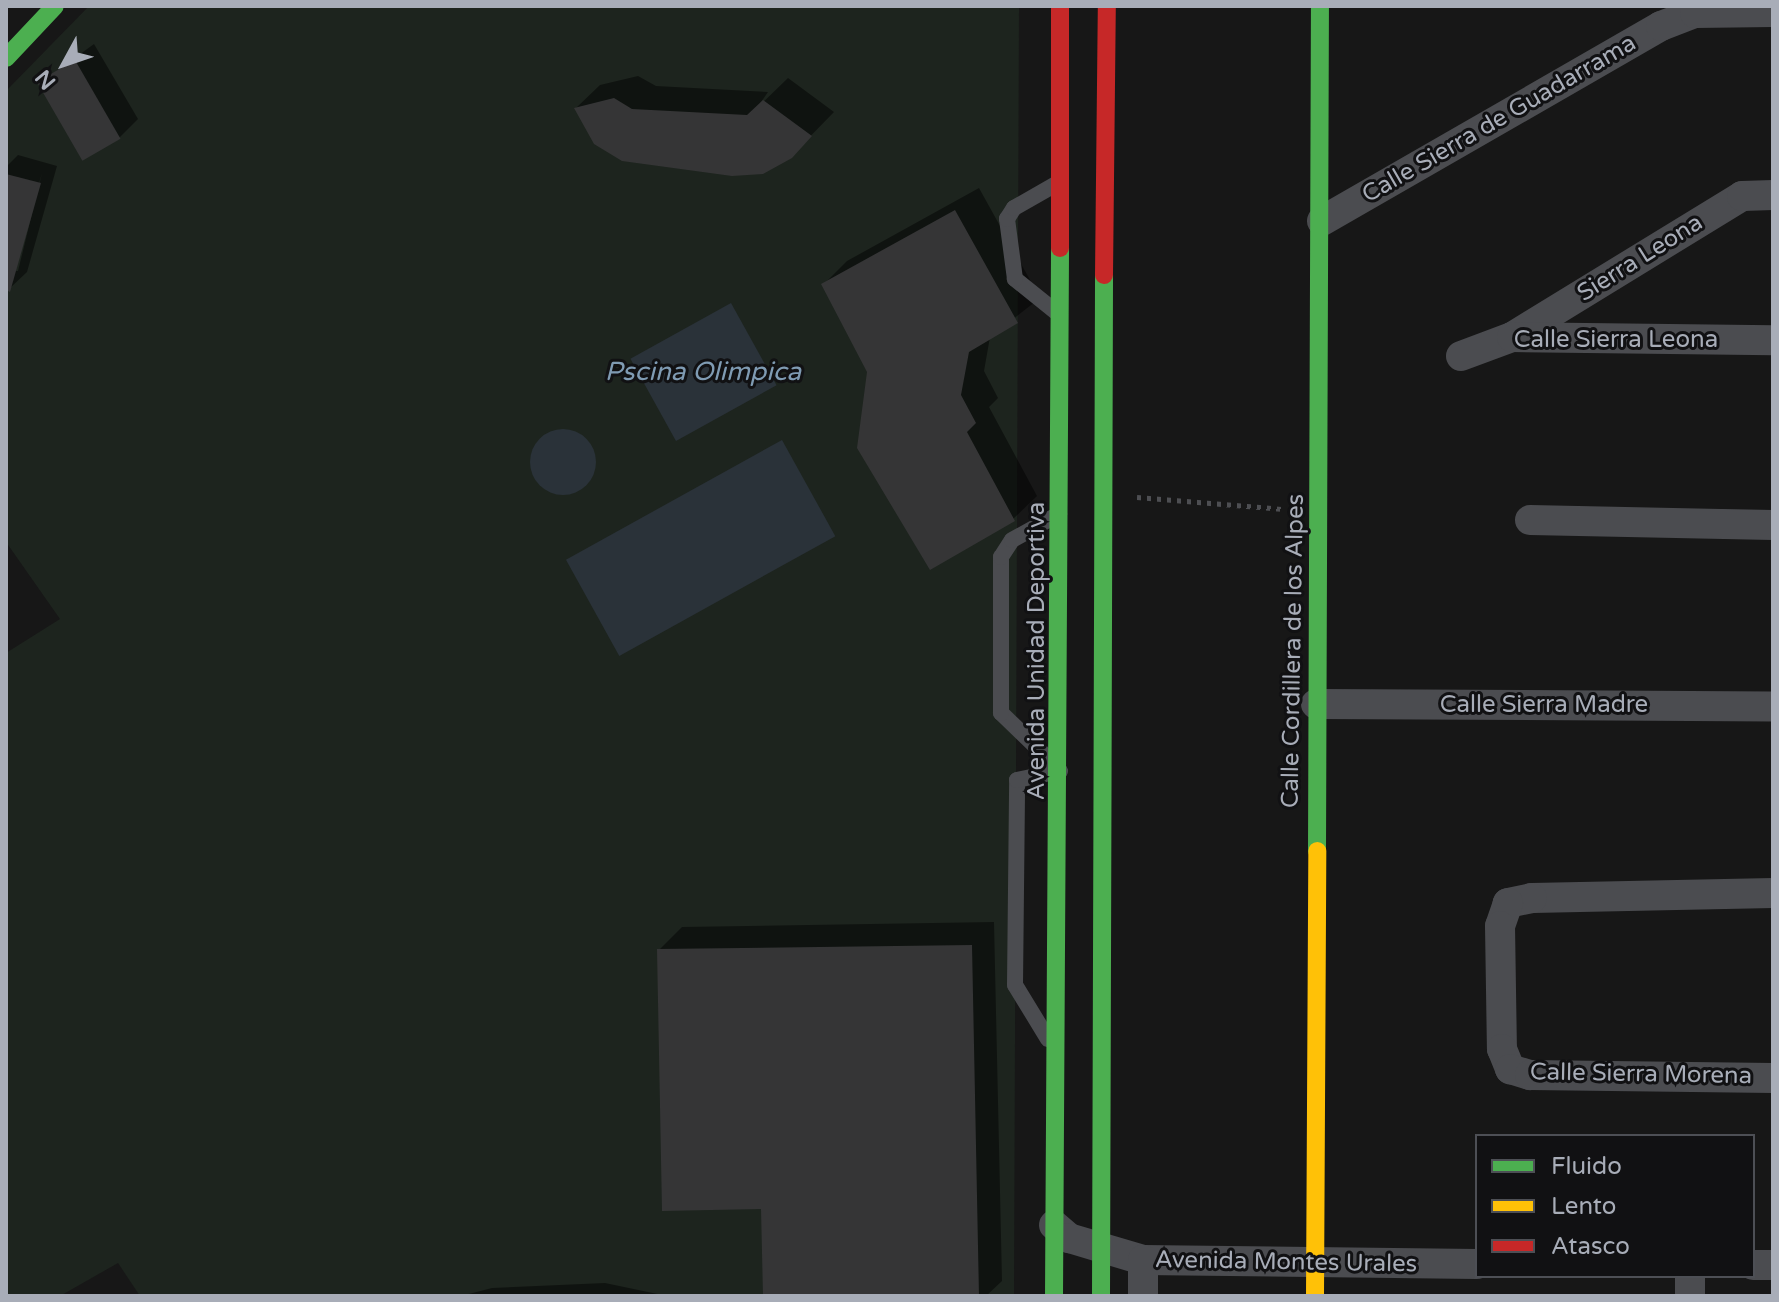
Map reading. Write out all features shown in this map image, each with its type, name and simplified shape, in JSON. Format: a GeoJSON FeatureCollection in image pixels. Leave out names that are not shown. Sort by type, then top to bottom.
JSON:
{"type":"FeatureCollection","features":[{"type":"Feature","properties":{"kind":"street"},"geometry":{"type":"LineString","coordinates":[[6,58],[55,6]]}},
{"type":"Feature","properties":{"kind":"street","name":"Avenida Unidad Deportiva"},"geometry":{"type":"LineString","coordinates":[[1060,6],[1084,125],[1061,181],[1083,230],[1061,315],[1061,513],[1080,770],[1101,1296]]}},
{"type":"Feature","properties":{"kind":"street","name":"Avenida Unidad Deportiva"},"geometry":{"type":"LineString","coordinates":[[1054,1296],[1056,1050],[1104,494],[1107,352],[1083,230],[1084,125],[1107,6]]}},
{"type":"Feature","properties":{"kind":"street","name":"Calle Cordillera de los Alpes"},"geometry":{"type":"LineString","coordinates":[[1315,1296],[1316,704],[1322,221],[1320,6]]}},
{"type":"Feature","properties":{"kind":"street","name":"Calle Sierra de Guadarrama"},"geometry":{"type":"LineString","coordinates":[[1322,221],[1661,26],[1695,13],[1773,12]]}},
{"type":"Feature","properties":{"kind":"street","name":"Sierra Leona"},"geometry":{"type":"LineString","coordinates":[[1512,337],[1742,196],[1773,195]]}},
{"type":"Feature","properties":{"kind":"street","name":"Calle Sierra Leona"},"geometry":{"type":"LineString","coordinates":[[1461,356],[1512,337],[1773,340]]}},
{"type":"Feature","properties":{"kind":"street"},"geometry":{"type":"LineString","coordinates":[[1061,349],[1107,352]]}},
{"type":"Feature","properties":{"kind":"street"},"geometry":{"type":"LineString","coordinates":[[1530,520],[1773,525]]}},
{"type":"Feature","properties":{"kind":"street","name":"Calle Sierra Madre"},"geometry":{"type":"LineString","coordinates":[[1316,704],[1773,706]]}},
{"type":"Feature","properties":{"kind":"street","name":"Calle Sierra Morena"},"geometry":{"type":"LineString","coordinates":[[1773,893],[1532,898],[1508,903],[1500,942],[1502,1049],[1510,1069],[1530,1075],[1773,1078]]}},
{"type":"Feature","properties":{"kind":"street","name":"Avenida Montes Urales"},"geometry":{"type":"LineString","coordinates":[[1054,1225],[1069,1238],[1143,1260],[1475,1264]]}},
{"type":"Feature","properties":{"kind":"street"},"geometry":{"type":"LineString","coordinates":[[1143,1260],[1143,1296]]}},
{"type":"Feature","properties":{"kind":"lane"},"geometry":{"type":"LineString","coordinates":[[1061,181],[1014,208],[1007,219],[1015,279],[1061,315]]}},
{"type":"Feature","properties":{"kind":"lane"},"geometry":{"type":"LineString","coordinates":[[1061,513],[1012,540],[1001,557],[1001,713],[1080,770]]}},
{"type":"Feature","properties":{"kind":"lane"},"geometry":{"type":"LineString","coordinates":[[1056,1050],[1022,1002],[1015,985],[1017,780],[1080,770]]}},
{"type":"Feature","properties":{"kind":"path"},"geometry":{"type":"LineString","coordinates":[[1104,494],[1318,511]]}},
{"type":"Feature","properties":{"kind":"shaded area"},"geometry":{"type":"Polygon","coordinates":[[[89,6],[1019,6],[1014,1296],[140,1296],[118,1263],[60,1296],[6,1296],[6,653],[60,619],[6,542],[6,91],[89,6]]]}},
{"type":"Feature","properties":{"kind":"water","name":"Pscina Olimpica"},"geometry":{"type":"Polygon","coordinates":[[[731,303],[777,385],[676,441],[630,359],[731,303]]]}},
{"type":"Feature","properties":{"kind":"water"},"geometry":{"type":"Polygon","coordinates":[[[563,429],[576,432],[586,439],[593,449],[596,462],[593,475],[586,485],[576,492],[563,495],[550,492],[540,485],[533,475],[530,462],[533,449],[540,439],[550,432],[563,429]]]}},
{"type":"Feature","properties":{"kind":"water"},"geometry":{"type":"Polygon","coordinates":[[[782,440],[835,536],[619,656],[566,560],[782,440]]]}},
{"type":"Feature","properties":{"kind":"building"},"geometry":{"type":"Polygon","coordinates":[[[75,60],[120,139],[82,161],[37,82],[75,60]]]}},
{"type":"Feature","properties":{"kind":"building"},"geometry":{"type":"Polygon","coordinates":[[[614,98],[632,109],[747,115],[763,100],[812,136],[792,158],[763,174],[732,176],[622,161],[594,144],[574,108],[614,98]]]}},
{"type":"Feature","properties":{"kind":"building"},"geometry":{"type":"Polygon","coordinates":[[[6,174],[41,183],[10,292],[6,290],[6,174]]]}},
{"type":"Feature","properties":{"kind":"building"},"geometry":{"type":"Polygon","coordinates":[[[955,210],[1018,323],[969,352],[961,395],[976,423],[967,432],[1015,521],[930,570],[857,448],[867,372],[821,284],[955,210]]]}},
{"type":"Feature","properties":{"kind":"building"},"geometry":{"type":"Polygon","coordinates":[[[972,945],[979,1296],[763,1296],[761,1209],[662,1211],[657,949],[972,945]]]}},
{"type":"Feature","properties":{"kind":"traffic: fast"},"geometry":{"type":"LineString","coordinates":[[6,58],[55,6]]}},
{"type":"Feature","properties":{"kind":"traffic: fast"},"geometry":{"type":"LineString","coordinates":[[1317,851],[1320,6]]}},
{"type":"Feature","properties":{"kind":"traffic: fast"},"geometry":{"type":"LineString","coordinates":[[1054,1296],[1060,248]]}},
{"type":"Feature","properties":{"kind":"traffic: fast"},"geometry":{"type":"LineString","coordinates":[[1101,1296],[1104,275]]}},
{"type":"Feature","properties":{"kind":"traffic: slow"},"geometry":{"type":"LineString","coordinates":[[1315,1296],[1317,851]]}},
{"type":"Feature","properties":{"kind":"traffic: jam"},"geometry":{"type":"LineString","coordinates":[[1060,6],[1060,248]]}},
{"type":"Feature","properties":{"kind":"traffic: jam"},"geometry":{"type":"LineString","coordinates":[[1104,275],[1107,6]]}}]}
